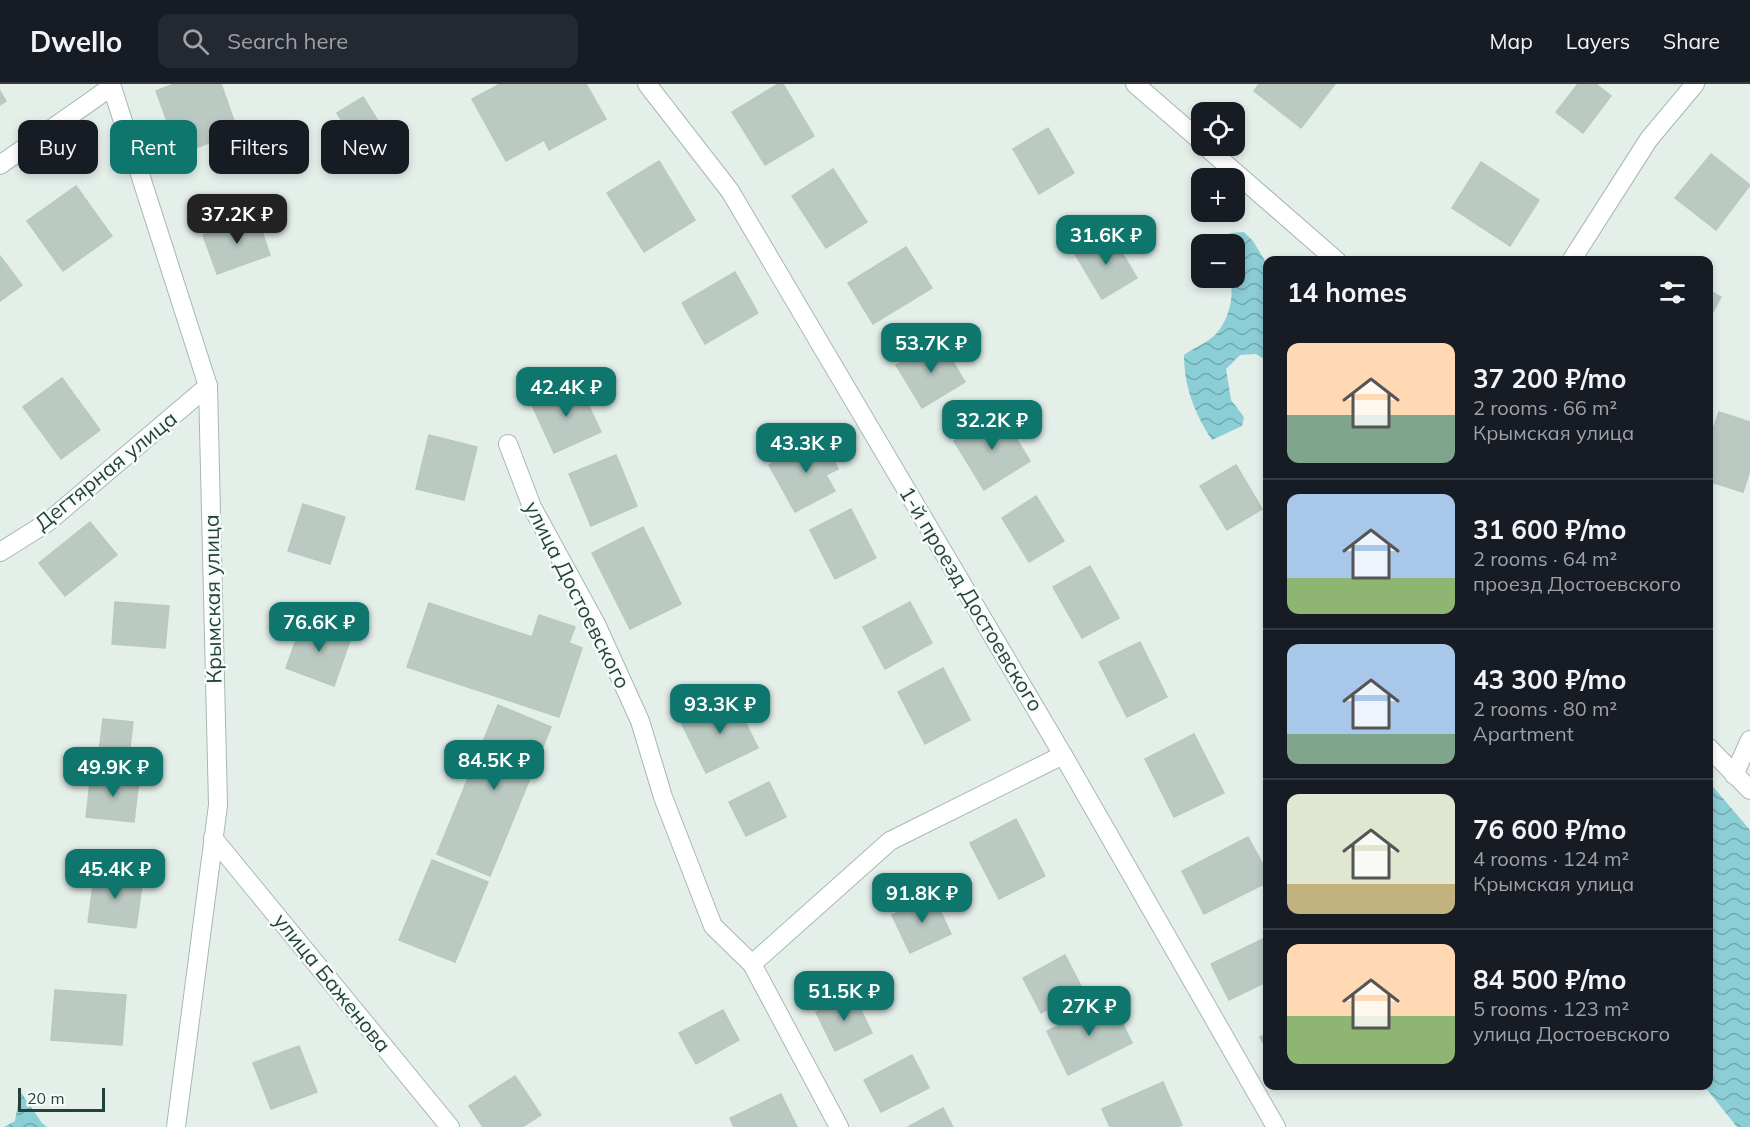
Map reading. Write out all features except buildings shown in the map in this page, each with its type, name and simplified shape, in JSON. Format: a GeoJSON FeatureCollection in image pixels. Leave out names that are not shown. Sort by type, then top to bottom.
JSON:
{"type":"FeatureCollection","features":[{"type":"Feature","properties":{"kind":"street","name":"1-й проезд Достоевского"},"geometry":{"type":"LineString","coordinates":[[647,84],[730,191],[1063,755],[1276,1127]]}},
{"type":"Feature","properties":{"kind":"street"},"geometry":{"type":"LineString","coordinates":[[1135,84],[1191,132]]}},
{"type":"Feature","properties":{"kind":"street"},"geometry":{"type":"LineString","coordinates":[[1574,256],[1648,139],[1695,84]]}},
{"type":"Feature","properties":{"kind":"street"},"geometry":{"type":"LineString","coordinates":[[0,165],[111,86]]}},
{"type":"Feature","properties":{"kind":"street","name":"Крымская улица"},"geometry":{"type":"LineString","coordinates":[[111,86],[208,386],[218,805],[176,1127]]}},
{"type":"Feature","properties":{"kind":"street"},"geometry":{"type":"LineString","coordinates":[[1216,156],[1331,256]]}},
{"type":"Feature","properties":{"kind":"street","name":"Дегтярная улица"},"geometry":{"type":"LineString","coordinates":[[0,552],[48,522],[208,386]]}},
{"type":"Feature","properties":{"kind":"street","name":"улица Достоевского"},"geometry":{"type":"LineString","coordinates":[[508,444],[532,507],[596,624],[640,721],[663,797],[713,926],[752,964],[839,1127]]}},
{"type":"Feature","properties":{"kind":"street"},"geometry":{"type":"LineString","coordinates":[[1734,775],[1750,740]]}},
{"type":"Feature","properties":{"kind":"street"},"geometry":{"type":"LineString","coordinates":[[1713,752],[1750,790]]}},
{"type":"Feature","properties":{"kind":"street"},"geometry":{"type":"LineString","coordinates":[[752,964],[890,841],[1063,755]]}},
{"type":"Feature","properties":{"kind":"street","name":"улица Баженова"},"geometry":{"type":"LineString","coordinates":[[213,838],[450,1127]]}},
{"type":"Feature","properties":{"kind":"water"},"geometry":{"type":"Polygon","coordinates":[[[1244,232],[1253,241],[1263,257],[1263,358],[1256,354],[1240,355],[1226,369],[1231,400],[1244,417],[1242,426],[1212,440],[1200,420],[1188,389],[1184,355],[1212,338],[1220,329],[1230,308],[1231,288],[1245,288],[1245,234],[1229,234],[1244,232]]]}},
{"type":"Feature","properties":{"kind":"water"},"geometry":{"type":"Polygon","coordinates":[[[1713,787],[1750,830],[1750,1127],[1737,1127],[1707,1090],[1713,1090],[1713,787]]]}},
{"type":"Feature","properties":{"kind":"water"},"geometry":{"type":"Polygon","coordinates":[[[20,1091],[47,1127],[4,1127],[15,1121],[20,1091]]]}}]}
